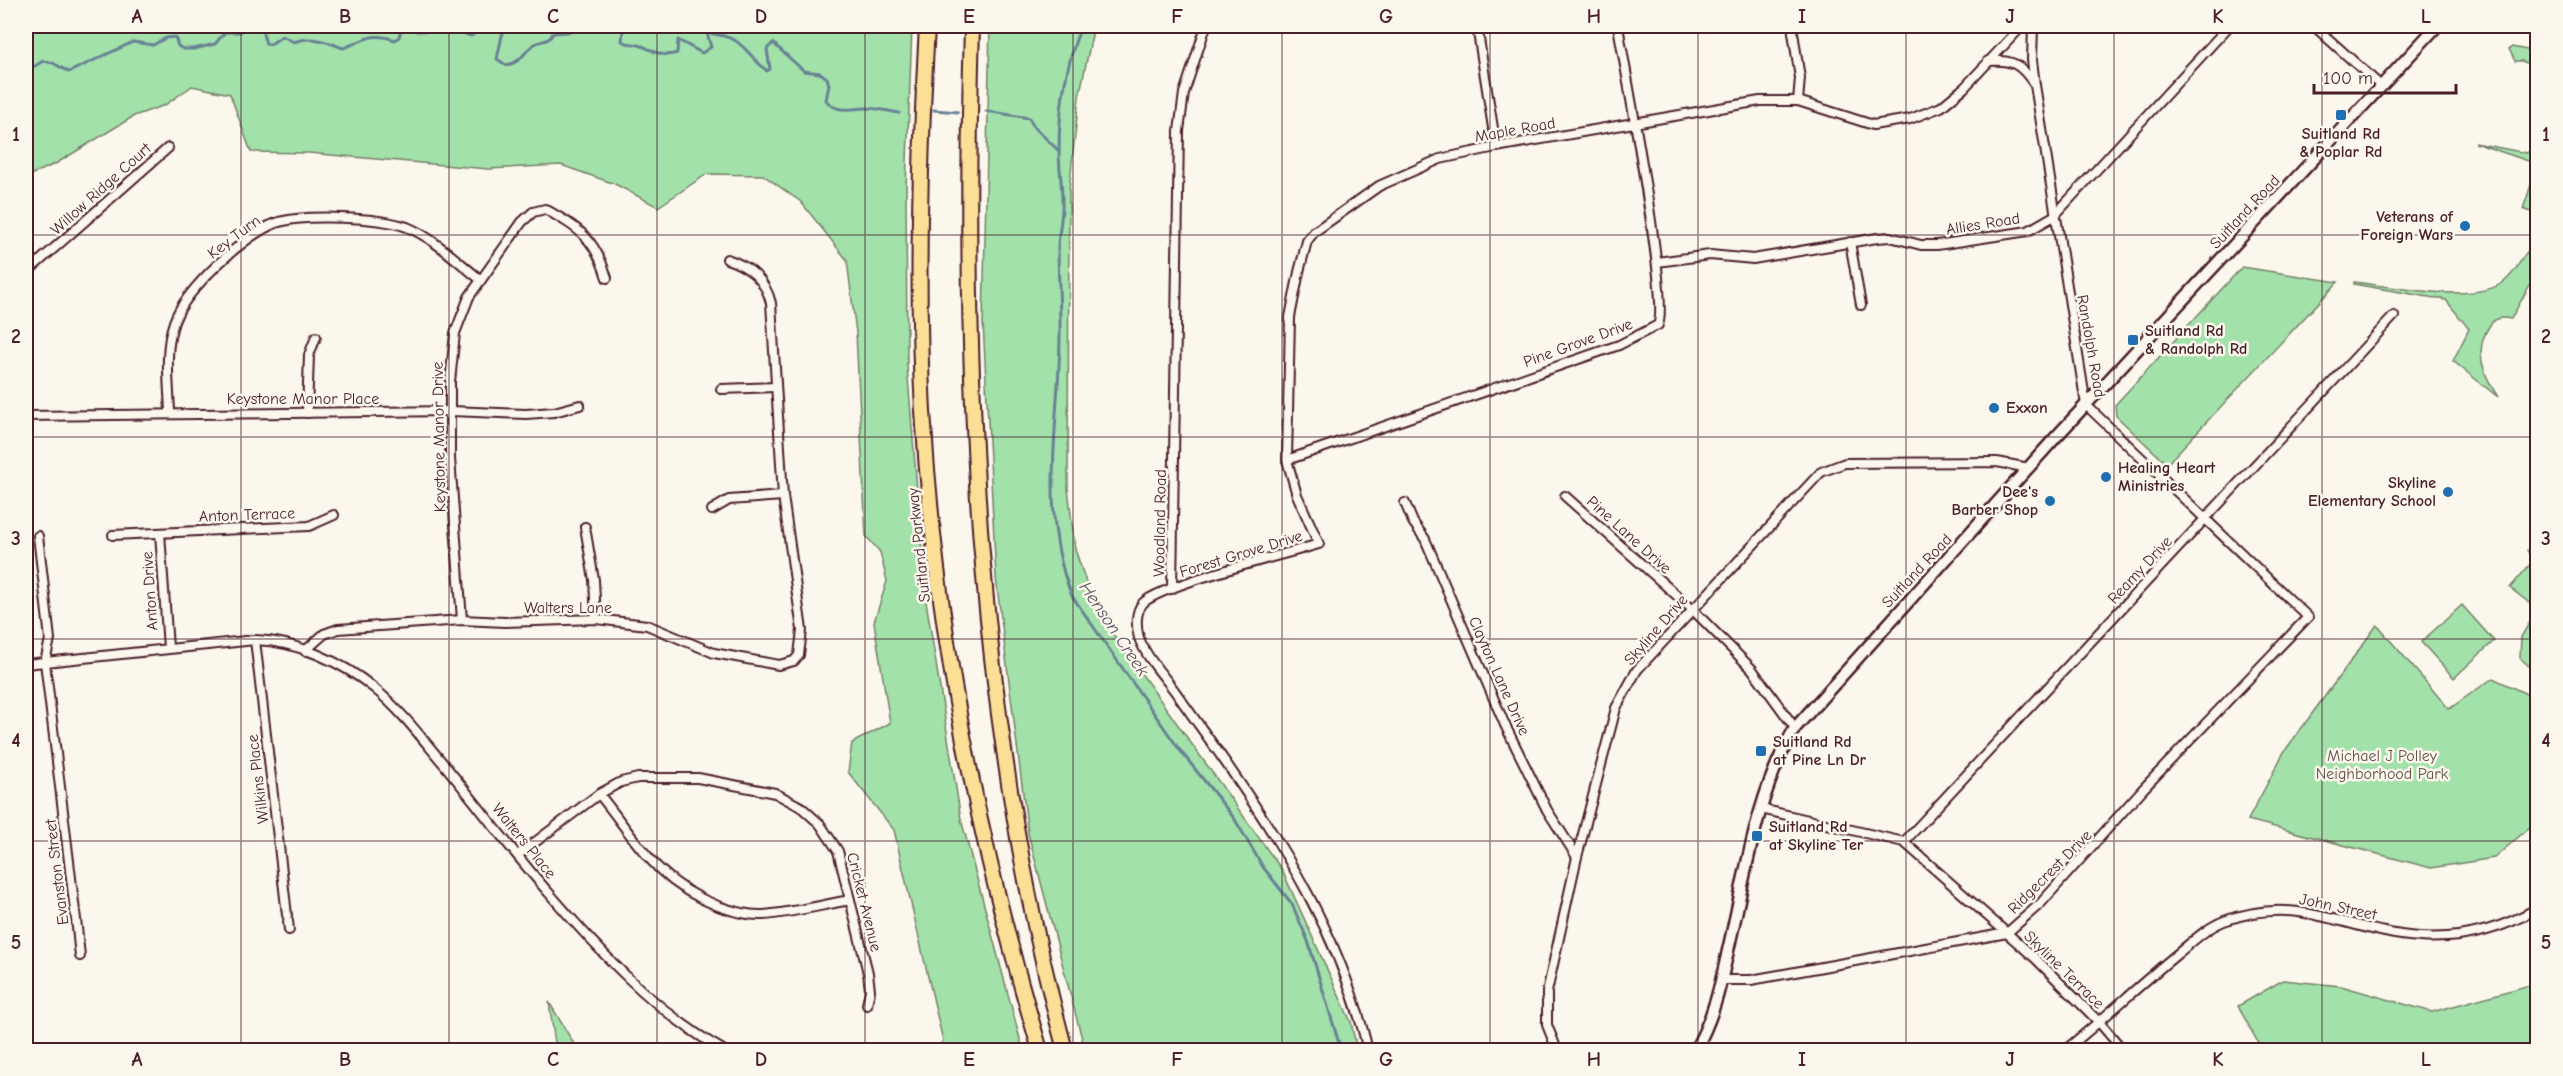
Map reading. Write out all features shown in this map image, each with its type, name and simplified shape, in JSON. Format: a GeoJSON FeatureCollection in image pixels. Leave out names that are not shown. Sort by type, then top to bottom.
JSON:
{"type":"FeatureCollection","features":[{"type":"Feature","properties":{"kind":"highway","name":"Suitland Parkway"},"geometry":{"type":"LineString","coordinates":[[927,26],[920,192],[920,306],[923,412],[935,551],[970,769],[1006,927],[1040,1050]]}},
{"type":"Feature","properties":{"kind":"highway"},"geometry":{"type":"LineString","coordinates":[[972,26],[971,330],[978,509],[986,613],[1002,752],[1019,853],[1065,1050]]}},
{"type":"Feature","properties":{"kind":"main road","name":"Suitland Road"},"geometry":{"type":"LineString","coordinates":[[1695,1050],[1712,1016],[1722,980],[1761,809],[1776,763],[1795,728],[2086,405],[2437,26]]}},
{"type":"Feature","properties":{"kind":"street","name":"Woodland Road"},"geometry":{"type":"LineString","coordinates":[[1206,26],[1184,93],[1180,121],[1172,588],[1143,603],[1137,614],[1137,628],[1143,646],[1291,859],[1337,955],[1354,997],[1368,1050]]}},
{"type":"Feature","properties":{"kind":"street"},"geometry":{"type":"LineString","coordinates":[[1477,26],[1496,147]]}},
{"type":"Feature","properties":{"kind":"street","name":"Pine Grove Drive"},"geometry":{"type":"LineString","coordinates":[[1287,460],[1619,345],[1650,331],[1661,318],[1657,262],[1618,26]]}},
{"type":"Feature","properties":{"kind":"street"},"geometry":{"type":"LineString","coordinates":[[1792,26],[1800,78],[1798,101]]}},
{"type":"Feature","properties":{"kind":"street","name":"Maple Road"},"geometry":{"type":"LineString","coordinates":[[1319,544],[1298,495],[1287,460],[1290,317],[1307,241],[1348,206],[1412,170],[1440,159],[1496,147],[1760,101],[1798,101],[1873,124],[1890,124],[1941,107],[1964,87],[2022,26]]}},
{"type":"Feature","properties":{"kind":"street","name":"Randolph Road"},"geometry":{"type":"LineString","coordinates":[[2033,26],[2032,60],[2035,85],[2054,216],[2086,405],[2308,617]]}},
{"type":"Feature","properties":{"kind":"street","name":"Allies Road"},"geometry":{"type":"LineString","coordinates":[[1657,262],[1710,255],[1753,259],[1890,237],[1921,245],[1937,245],[2028,231],[2054,216],[2229,26]]}},
{"type":"Feature","properties":{"kind":"street"},"geometry":{"type":"LineString","coordinates":[[2314,26],[2382,87]]}},
{"type":"Feature","properties":{"kind":"street"},"geometry":{"type":"LineString","coordinates":[[1988,62],[2006,60],[2016,63],[2024,69],[2035,85]]}},
{"type":"Feature","properties":{"kind":"street","name":"Willow Ridge Court"},"geometry":{"type":"LineString","coordinates":[[26,273],[168,148]]}},
{"type":"Feature","properties":{"kind":"street","name":"Keystone Manor Drive"},"geometry":{"type":"LineString","coordinates":[[462,620],[451,491],[450,382],[455,333],[470,297],[528,215],[545,209],[586,234],[600,256],[607,278]]}},
{"type":"Feature","properties":{"kind":"street","name":"Key Turn"},"geometry":{"type":"LineString","coordinates":[[170,412],[169,343],[181,304],[207,275],[258,232],[274,224],[320,218],[405,227],[429,240],[481,280]]}},
{"type":"Feature","properties":{"kind":"street"},"geometry":{"type":"LineString","coordinates":[[1850,242],[1861,305]]}},
{"type":"Feature","properties":{"kind":"street","name":"Walters Lane"},"geometry":{"type":"LineString","coordinates":[[305,651],[324,634],[338,629],[462,620],[520,622],[596,619],[647,625],[714,653],[779,665],[794,661],[799,655],[802,630],[783,496],[774,321],[768,291],[755,273],[728,259]]}},
{"type":"Feature","properties":{"kind":"street","name":"Reamy Drive"},"geometry":{"type":"LineString","coordinates":[[1904,842],[2394,316]]}},
{"type":"Feature","properties":{"kind":"street"},"geometry":{"type":"LineString","coordinates":[[307,413],[309,355],[316,337]]}},
{"type":"Feature","properties":{"kind":"street"},"geometry":{"type":"LineString","coordinates":[[721,389],[776,387]]}},
{"type":"Feature","properties":{"kind":"street","name":"Keystone Manor Place"},"geometry":{"type":"LineString","coordinates":[[26,416],[170,412],[452,411],[533,414],[554,412],[580,405]]}},
{"type":"Feature","properties":{"kind":"street","name":"Skyline Drive"},"geometry":{"type":"LineString","coordinates":[[1557,1050],[1548,1025],[1547,992],[1577,857],[1616,708],[1637,670],[1813,479],[1832,466],[1845,463],[1997,462],[2029,468]]}},
{"type":"Feature","properties":{"kind":"street"},"geometry":{"type":"LineString","coordinates":[[711,510],[729,500],[783,496]]}},
{"type":"Feature","properties":{"kind":"street","name":"Pine Lane Drive"},"geometry":{"type":"LineString","coordinates":[[1565,496],[1692,609],[1752,669],[1795,728]]}},
{"type":"Feature","properties":{"kind":"street","name":"Clayton Lane Drive"},"geometry":{"type":"LineString","coordinates":[[1405,503],[1413,522],[1425,539],[1505,725],[1547,810],[1577,857]]}},
{"type":"Feature","properties":{"kind":"street","name":"Anton Terrace"},"geometry":{"type":"LineString","coordinates":[[113,535],[309,526],[334,515]]}},
{"type":"Feature","properties":{"kind":"street"},"geometry":{"type":"LineString","coordinates":[[585,527],[594,580],[596,619]]}},
{"type":"Feature","properties":{"kind":"street","name":"Anton Drive"},"geometry":{"type":"LineString","coordinates":[[160,533],[168,648]]}},
{"type":"Feature","properties":{"kind":"street","name":"Evanston Street"},"geometry":{"type":"LineString","coordinates":[[38,536],[50,639],[45,662],[80,956]]}},
{"type":"Feature","properties":{"kind":"street","name":"Forest Grove Drive"},"geometry":{"type":"LineString","coordinates":[[1172,588],[1319,544]]}},
{"type":"Feature","properties":{"kind":"street","name":"Ridgecrest Drive"},"geometry":{"type":"LineString","coordinates":[[1722,980],[1779,975],[2007,933],[2042,903],[2143,789],[2308,617]]}},
{"type":"Feature","properties":{"kind":"street"},"geometry":{"type":"LineString","coordinates":[[26,664],[255,640],[272,640],[305,651]]}},
{"type":"Feature","properties":{"kind":"street","name":"Wilkins Place"},"geometry":{"type":"LineString","coordinates":[[255,640],[288,922]]}},
{"type":"Feature","properties":{"kind":"street","name":"Walters Place"},"geometry":{"type":"LineString","coordinates":[[305,651],[344,667],[374,688],[424,741],[518,855],[616,968],[690,1032],[723,1050]]}},
{"type":"Feature","properties":{"kind":"street","name":"Cricket Avenue"},"geometry":{"type":"LineString","coordinates":[[518,855],[598,794],[621,782],[638,778],[698,778],[775,793],[801,807],[828,835],[838,851],[868,973],[870,990],[867,1005]]}},
{"type":"Feature","properties":{"kind":"street"},"geometry":{"type":"LineString","coordinates":[[598,794],[644,853],[668,879],[701,899],[727,909],[761,915],[850,900]]}},
{"type":"Feature","properties":{"kind":"street","name":"Skyline Terrace"},"geometry":{"type":"LineString","coordinates":[[1761,809],[1904,842],[2007,933],[2099,1022],[2123,1050]]}},
{"type":"Feature","properties":{"kind":"street","name":"John Street"},"geometry":{"type":"LineString","coordinates":[[2065,1050],[2204,932],[2223,922],[2242,916],[2293,910],[2395,933],[2429,937],[2457,936],[2491,929],[2518,919],[2538,908]]}},
{"type":"Feature","properties":{"kind":"green space"},"geometry":{"type":"Polygon","coordinates":[[[26,26],[912,26],[906,189],[907,365],[926,601],[961,819],[1023,1050],[935,1050],[943,1041],[894,830],[848,772],[852,743],[890,723],[874,622],[887,581],[880,552],[866,536],[856,333],[847,260],[801,202],[763,175],[707,174],[658,207],[615,184],[561,165],[488,169],[309,153],[251,152],[230,94],[192,86],[165,105],[134,116],[57,163],[26,177],[26,26]]]}},
{"type":"Feature","properties":{"kind":"green space"},"geometry":{"type":"Polygon","coordinates":[[[990,26],[1094,26],[1079,97],[1069,191],[1068,488],[1075,549],[1095,609],[1282,870],[1351,1022],[1357,1050],[1085,1050],[1028,833],[996,578],[983,322],[990,26]]]}},
{"type":"Feature","properties":{"kind":"green space"},"geometry":{"type":"Polygon","coordinates":[[[2512,47],[2537,52],[2537,68],[2522,61],[2515,61],[2509,49],[2512,47]]]}},
{"type":"Feature","properties":{"kind":"green space"},"geometry":{"type":"Polygon","coordinates":[[[2475,143],[2526,153],[2537,148],[2537,164],[2475,143]]]}},
{"type":"Feature","properties":{"kind":"green space"},"geometry":{"type":"Polygon","coordinates":[[[2537,167],[2538,214],[2523,209],[2537,167]]]}},
{"type":"Feature","properties":{"kind":"green space"},"geometry":{"type":"Polygon","coordinates":[[[2537,243],[2537,272],[2511,319],[2495,320],[2485,334],[2482,344],[2484,371],[2498,397],[2453,361],[2469,329],[2446,300],[2354,284],[2354,282],[2410,290],[2454,293],[2492,288],[2510,277],[2528,251],[2537,243]]]}},
{"type":"Feature","properties":{"kind":"green space"},"geometry":{"type":"Polygon","coordinates":[[[2242,267],[2338,282],[2167,464],[2116,416],[2115,405],[2242,267]]]}},
{"type":"Feature","properties":{"kind":"green space"},"geometry":{"type":"Polygon","coordinates":[[[2537,538],[2537,609],[2510,588],[2533,561],[2527,550],[2537,538]]]}},
{"type":"Feature","properties":{"kind":"green space"},"geometry":{"type":"Polygon","coordinates":[[[2462,605],[2494,641],[2454,678],[2421,642],[2462,605]]]}},
{"type":"Feature","properties":{"kind":"green space"},"geometry":{"type":"Polygon","coordinates":[[[2537,610],[2537,673],[2520,658],[2521,637],[2537,610]]]}},
{"type":"Feature","properties":{"kind":"green space","name":"Michael J Polley Neighborhood Park"},"geometry":{"type":"Polygon","coordinates":[[[2377,625],[2449,709],[2493,678],[2537,699],[2537,821],[2494,858],[2431,868],[2248,820],[2284,752],[2377,625]]]}},
{"type":"Feature","properties":{"kind":"green space"},"geometry":{"type":"Polygon","coordinates":[[[2283,980],[2341,986],[2432,1012],[2537,983],[2537,1050],[2262,1050],[2238,1006],[2283,980]]]}},
{"type":"Feature","properties":{"kind":"green space"},"geometry":{"type":"Polygon","coordinates":[[[549,1002],[577,1049],[579,1050],[556,1050],[549,1002]]]}},
{"type":"Feature","properties":{"kind":"waterway"},"geometry":{"type":"LineString","coordinates":[[26,65],[35,66],[43,61],[53,63],[69,72],[133,42],[153,45],[166,38],[175,37],[178,46],[183,49],[194,49],[215,44],[225,32],[240,32],[250,26]]}},
{"type":"Feature","properties":{"kind":"waterway"},"geometry":{"type":"LineString","coordinates":[[257,26],[262,30],[266,44],[271,44],[282,36],[294,42],[313,39],[343,48],[379,36],[395,40],[399,37],[402,26]]}},
{"type":"Feature","properties":{"kind":"waterway"},"geometry":{"type":"LineString","coordinates":[[410,26],[417,31],[454,30],[471,36],[486,26]]}},
{"type":"Feature","properties":{"kind":"waterway"},"geometry":{"type":"LineString","coordinates":[[504,26],[497,59],[506,65],[518,60],[536,43],[549,39],[553,33],[567,32],[581,26]]}},
{"type":"Feature","properties":{"kind":"waterway"},"geometry":{"type":"LineString","coordinates":[[596,26],[623,29],[622,41],[667,55],[677,53],[678,40],[702,53],[711,47],[707,33],[719,35],[742,45],[767,71],[770,69],[767,49],[773,43],[804,71],[820,73],[827,78],[829,85],[826,100],[834,107],[839,109],[870,108],[899,113]]}},
{"type":"Feature","properties":{"kind":"waterway","name":"Henson Creek"},"geometry":{"type":"LineString","coordinates":[[1081,26],[1067,71],[1059,134],[1062,206],[1058,245],[1060,317],[1053,497],[1061,564],[1072,596],[1179,749],[1234,818],[1263,867],[1292,904],[1308,941],[1341,1050]]}},
{"type":"Feature","properties":{"kind":"waterway"},"geometry":{"type":"LineString","coordinates":[[934,110],[958,112]]}},
{"type":"Feature","properties":{"kind":"waterway"},"geometry":{"type":"LineString","coordinates":[[986,111],[1029,118],[1034,127],[1059,151]]}},
{"type":"Feature","properties":{"kind":"place","name":"Suitland Rd & Poplar Rd"},"geometry":{"type":"Point","coordinates":[2341,115]}},
{"type":"Feature","properties":{"kind":"place","name":"Veterans of Foreign Wars"},"geometry":{"type":"Point","coordinates":[2465,226]}},
{"type":"Feature","properties":{"kind":"place","name":"Suitland Rd & Randolph Rd"},"geometry":{"type":"Point","coordinates":[2133,340]}},
{"type":"Feature","properties":{"kind":"place","name":"Exxon"},"geometry":{"type":"Point","coordinates":[1994,408]}},
{"type":"Feature","properties":{"kind":"place","name":"Healing Heart Ministries"},"geometry":{"type":"Point","coordinates":[2106,477]}},
{"type":"Feature","properties":{"kind":"place","name":"Skyline Elementary School"},"geometry":{"type":"Point","coordinates":[2448,492]}},
{"type":"Feature","properties":{"kind":"place","name":"Dee's Barber Shop"},"geometry":{"type":"Point","coordinates":[2050,501]}},
{"type":"Feature","properties":{"kind":"place","name":"Suitland Rd at Pine Ln Dr"},"geometry":{"type":"Point","coordinates":[1761,751]}},
{"type":"Feature","properties":{"kind":"place","name":"Suitland Rd at Skyline Ter"},"geometry":{"type":"Point","coordinates":[1757,836]}}]}
